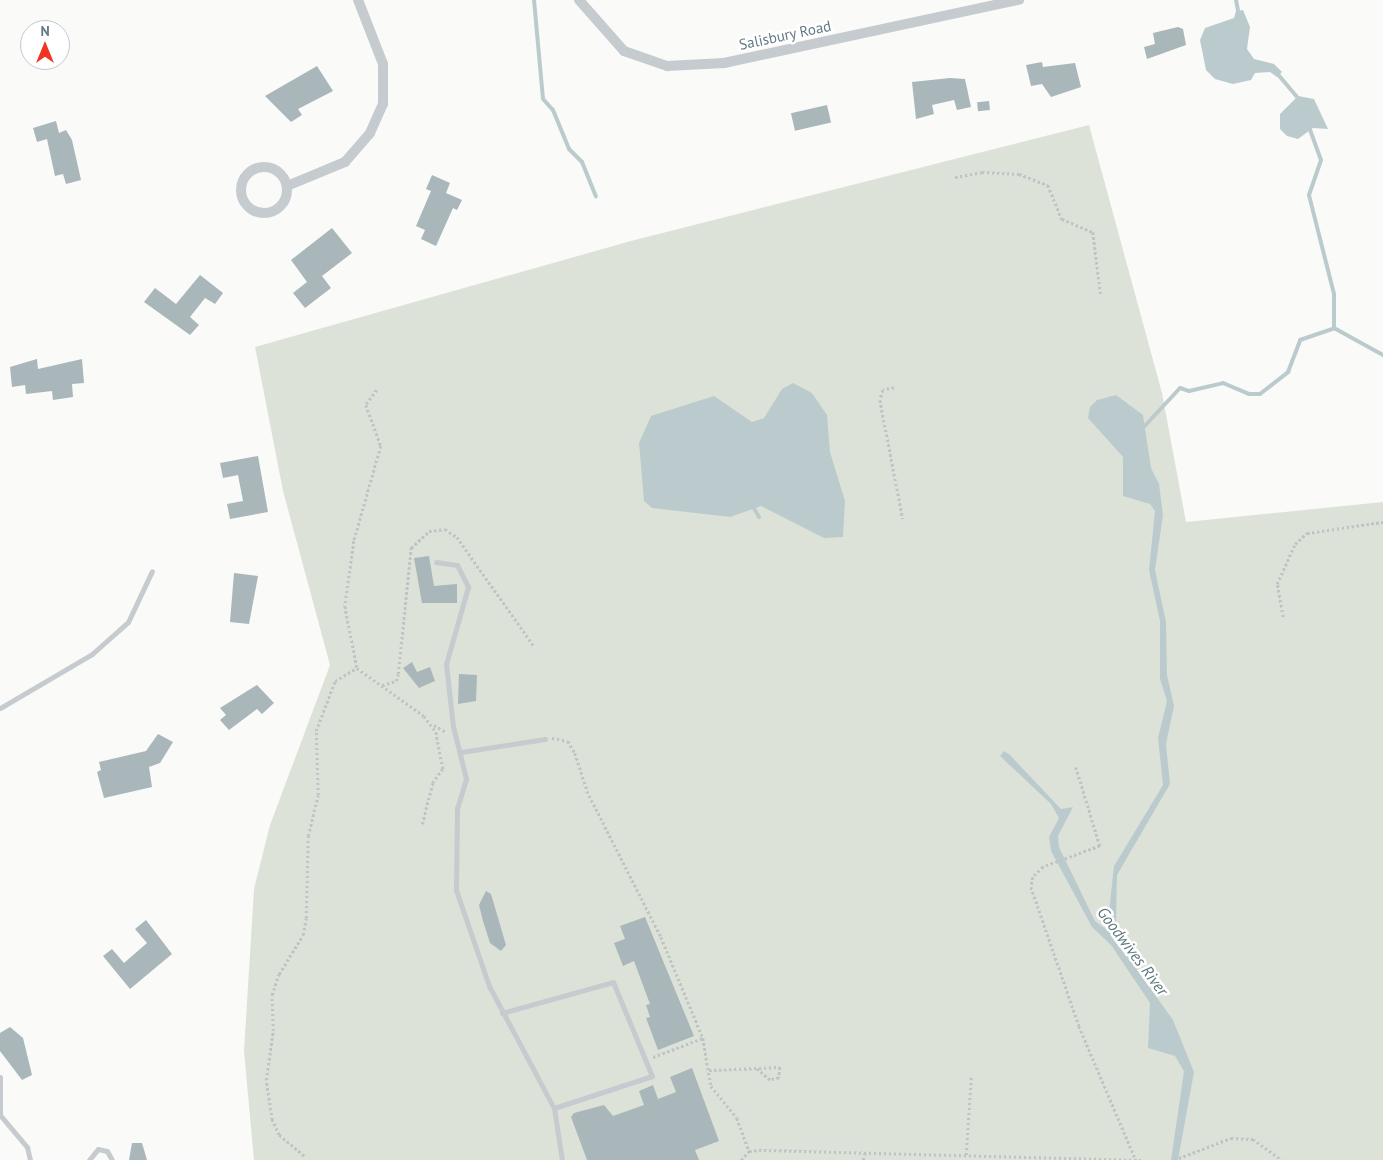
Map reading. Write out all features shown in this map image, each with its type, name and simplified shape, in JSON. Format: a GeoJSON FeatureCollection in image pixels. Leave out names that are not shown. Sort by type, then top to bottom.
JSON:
{"type":"FeatureCollection","features":[{"type":"Feature","properties":{"kind":"street"},"geometry":{"type":"LineString","coordinates":[[287,186],[345,162],[370,133],[382,104],[384,64],[358,0]]}},
{"type":"Feature","properties":{"kind":"street","name":"Salisbury Road"},"geometry":{"type":"LineString","coordinates":[[579,0],[624,50],[668,66],[724,63],[1019,0]]}},
{"type":"Feature","properties":{"kind":"street"},"geometry":{"type":"LineString","coordinates":[[258,167],[274,169],[287,186],[284,202],[269,213],[250,208],[241,194],[244,178],[258,167]]}},
{"type":"Feature","properties":{"kind":"lane"},"geometry":{"type":"LineString","coordinates":[[436,562],[457,565],[468,587],[446,664],[455,734],[466,778],[457,808],[456,890],[502,1013],[554,1108],[562,1160]]}},
{"type":"Feature","properties":{"kind":"lane"},"geometry":{"type":"LineString","coordinates":[[0,708],[92,654],[128,622],[152,571]]}},
{"type":"Feature","properties":{"kind":"lane"},"geometry":{"type":"LineString","coordinates":[[461,752],[545,740]]}},
{"type":"Feature","properties":{"kind":"lane"},"geometry":{"type":"LineString","coordinates":[[502,1013],[613,982],[652,1076],[554,1108]]}},
{"type":"Feature","properties":{"kind":"lane"},"geometry":{"type":"LineString","coordinates":[[0,1077],[0,1115],[27,1148],[30,1160]]}},
{"type":"Feature","properties":{"kind":"lane"},"geometry":{"type":"LineString","coordinates":[[89,1160],[98,1148],[107,1152],[112,1160]]}},
{"type":"Feature","properties":{"kind":"path"},"geometry":{"type":"LineString","coordinates":[[954,177],[982,172],[1019,174],[1048,185],[1062,219],[1093,232],[1101,296]]}},
{"type":"Feature","properties":{"kind":"path"},"geometry":{"type":"LineString","coordinates":[[894,388],[883,390],[880,406],[903,518]]}},
{"type":"Feature","properties":{"kind":"path"},"geometry":{"type":"LineString","coordinates":[[377,390],[366,405],[381,446],[354,541],[346,591],[348,633],[357,668],[433,724],[455,734]]}},
{"type":"Feature","properties":{"kind":"path"},"geometry":{"type":"LineString","coordinates":[[1283,617],[1277,584],[1295,544],[1307,533],[1383,522]]}},
{"type":"Feature","properties":{"kind":"path"},"geometry":{"type":"LineString","coordinates":[[380,685],[396,681],[404,639],[411,548],[429,531],[446,529],[457,537],[534,646]]}},
{"type":"Feature","properties":{"kind":"path"},"geometry":{"type":"LineString","coordinates":[[304,1156],[279,1135],[272,1120],[266,1080],[274,1031],[272,996],[279,974],[303,934],[306,918],[308,836],[318,795],[316,731],[334,681],[357,668]]}},
{"type":"Feature","properties":{"kind":"path"},"geometry":{"type":"LineString","coordinates":[[422,826],[433,782],[443,769],[433,724]]}},
{"type":"Feature","properties":{"kind":"path"},"geometry":{"type":"LineString","coordinates":[[545,740],[568,741],[575,753],[588,791],[661,937],[703,1038],[711,1086],[737,1118],[749,1152]]}},
{"type":"Feature","properties":{"kind":"path"},"geometry":{"type":"LineString","coordinates":[[1076,767],[1101,843],[1035,874],[1032,894],[1051,935],[1079,1026],[1136,1160]]}},
{"type":"Feature","properties":{"kind":"path"},"geometry":{"type":"LineString","coordinates":[[645,1060],[703,1038]]}},
{"type":"Feature","properties":{"kind":"path"},"geometry":{"type":"LineString","coordinates":[[708,1070],[780,1067],[779,1078],[770,1080],[757,1069]]}},
{"type":"Feature","properties":{"kind":"path"},"geometry":{"type":"LineString","coordinates":[[966,1155],[971,1077]]}},
{"type":"Feature","properties":{"kind":"path"},"geometry":{"type":"LineString","coordinates":[[1174,1160],[1182,1160],[1231,1138],[1253,1139],[1282,1160]]}},
{"type":"Feature","properties":{"kind":"path"},"geometry":{"type":"LineString","coordinates":[[741,1160],[749,1152],[864,1152],[1144,1160]]}},
{"type":"Feature","properties":{"kind":"path"},"geometry":{"type":"LineString","coordinates":[[863,1160],[864,1152]]}},
{"type":"Feature","properties":{"kind":"shaded area"},"geometry":{"type":"Polygon","coordinates":[[[1243,10],[1250,27],[1247,49],[1254,59],[1274,64],[1282,72],[1277,77],[1270,72],[1255,73],[1251,80],[1233,84],[1215,79],[1206,70],[1200,40],[1205,28],[1234,18],[1236,11],[1243,10]]]}},
{"type":"Feature","properties":{"kind":"shaded area"},"geometry":{"type":"Polygon","coordinates":[[[1298,96],[1314,99],[1328,129],[1313,128],[1298,139],[1287,136],[1280,129],[1280,114],[1298,96]]]}},
{"type":"Feature","properties":{"kind":"shaded area"},"geometry":{"type":"Polygon","coordinates":[[[1089,125],[1162,393],[1186,522],[1383,502],[1383,1160],[254,1160],[244,1051],[254,889],[270,825],[330,665],[283,491],[255,347],[631,241],[1089,125]]]}},
{"type":"Feature","properties":{"kind":"shaded area"},"geometry":{"type":"Polygon","coordinates":[[[793,383],[812,393],[827,415],[830,452],[845,501],[843,537],[824,538],[761,506],[730,517],[652,508],[644,501],[639,443],[651,416],[714,396],[752,422],[764,418],[782,389],[793,383]]]}},
{"type":"Feature","properties":{"kind":"shaded area"},"geometry":{"type":"Polygon","coordinates":[[[1116,395],[1143,415],[1151,468],[1159,484],[1163,515],[1155,570],[1166,622],[1167,675],[1174,706],[1166,744],[1170,784],[1117,875],[1116,923],[1122,949],[1173,1020],[1194,1072],[1178,1160],[1171,1160],[1184,1071],[1175,1056],[1148,1048],[1150,1003],[1111,945],[1092,927],[1051,851],[1049,837],[1059,818],[1051,804],[1000,756],[1004,751],[1010,755],[1061,809],[1073,807],[1058,836],[1059,847],[1095,921],[1107,930],[1114,866],[1163,785],[1158,738],[1167,701],[1160,679],[1160,621],[1149,570],[1155,511],[1150,504],[1123,496],[1123,457],[1088,418],[1090,407],[1097,400],[1116,395]]]}},
{"type":"Feature","properties":{"kind":"building"},"geometry":{"type":"Polygon","coordinates":[[[1178,27],[1183,29],[1186,45],[1147,59],[1144,47],[1155,44],[1153,33],[1178,27]]]}},
{"type":"Feature","properties":{"kind":"building"},"geometry":{"type":"Polygon","coordinates":[[[1042,62],[1043,67],[1075,63],[1081,87],[1051,97],[1042,84],[1031,86],[1026,65],[1042,62]]]}},
{"type":"Feature","properties":{"kind":"building"},"geometry":{"type":"Polygon","coordinates":[[[317,66],[333,91],[298,109],[302,115],[291,122],[265,96],[317,66]]]}},
{"type":"Feature","properties":{"kind":"building"},"geometry":{"type":"Polygon","coordinates":[[[950,78],[965,79],[971,107],[957,110],[954,100],[932,105],[934,114],[916,119],[912,82],[950,78]]]}},
{"type":"Feature","properties":{"kind":"building"},"geometry":{"type":"Polygon","coordinates":[[[989,101],[990,110],[978,111],[977,102],[989,101]]]}},
{"type":"Feature","properties":{"kind":"building"},"geometry":{"type":"Polygon","coordinates":[[[827,105],[831,123],[795,131],[791,113],[827,105]]]}},
{"type":"Feature","properties":{"kind":"building"},"geometry":{"type":"Polygon","coordinates":[[[56,121],[59,133],[66,130],[72,140],[81,180],[66,184],[63,174],[55,176],[47,139],[37,142],[33,128],[56,121]]]}},
{"type":"Feature","properties":{"kind":"building"},"geometry":{"type":"Polygon","coordinates":[[[432,175],[450,183],[446,193],[462,200],[457,210],[453,208],[436,246],[421,239],[425,230],[416,226],[431,191],[426,189],[432,175]]]}},
{"type":"Feature","properties":{"kind":"building"},"geometry":{"type":"Polygon","coordinates":[[[332,228],[352,253],[322,276],[331,288],[305,308],[293,293],[307,282],[291,260],[332,228]]]}},
{"type":"Feature","properties":{"kind":"building"},"geometry":{"type":"Polygon","coordinates":[[[200,275],[223,293],[215,304],[205,298],[190,317],[199,325],[190,335],[144,302],[155,288],[176,304],[200,275]]]}},
{"type":"Feature","properties":{"kind":"building"},"geometry":{"type":"Polygon","coordinates":[[[37,359],[38,369],[82,359],[84,383],[72,384],[73,397],[53,400],[52,391],[26,394],[25,385],[12,387],[10,367],[37,359]]]}},
{"type":"Feature","properties":{"kind":"building"},"geometry":{"type":"Polygon","coordinates":[[[258,456],[268,512],[230,519],[227,504],[243,501],[238,475],[223,478],[220,463],[258,456]]]}},
{"type":"Feature","properties":{"kind":"building"},"geometry":{"type":"Polygon","coordinates":[[[429,556],[434,586],[457,584],[457,603],[422,603],[414,558],[429,556]]]}},
{"type":"Feature","properties":{"kind":"building"},"geometry":{"type":"Polygon","coordinates":[[[234,573],[258,576],[249,624],[230,622],[234,573]]]}},
{"type":"Feature","properties":{"kind":"building"},"geometry":{"type":"Polygon","coordinates":[[[412,662],[417,672],[430,667],[435,681],[419,688],[403,668],[412,662]]]}},
{"type":"Feature","properties":{"kind":"building"},"geometry":{"type":"Polygon","coordinates":[[[459,674],[477,675],[476,701],[458,704],[459,674]]]}},
{"type":"Feature","properties":{"kind":"building"},"geometry":{"type":"Polygon","coordinates":[[[257,685],[274,703],[262,714],[257,709],[229,730],[220,720],[226,715],[220,708],[257,685]]]}},
{"type":"Feature","properties":{"kind":"building"},"geometry":{"type":"Polygon","coordinates":[[[158,734],[173,742],[160,763],[149,767],[152,787],[104,798],[97,772],[101,770],[99,762],[146,751],[158,734]]]}},
{"type":"Feature","properties":{"kind":"building"},"geometry":{"type":"Polygon","coordinates":[[[486,891],[491,894],[506,945],[501,951],[490,943],[479,905],[486,891]]]}},
{"type":"Feature","properties":{"kind":"building"},"geometry":{"type":"Polygon","coordinates":[[[645,917],[694,1036],[658,1050],[646,1018],[650,1017],[646,1005],[650,1004],[634,961],[623,966],[614,943],[625,939],[620,926],[645,917]]]}},
{"type":"Feature","properties":{"kind":"building"},"geometry":{"type":"Polygon","coordinates":[[[146,920],[172,954],[130,989],[103,956],[112,949],[124,963],[147,943],[135,929],[146,920]]]}},
{"type":"Feature","properties":{"kind":"building"},"geometry":{"type":"Polygon","coordinates":[[[10,1027],[23,1038],[32,1075],[22,1080],[0,1051],[0,1033],[10,1027]]]}},
{"type":"Feature","properties":{"kind":"building"},"geometry":{"type":"Polygon","coordinates":[[[692,1068],[719,1141],[695,1150],[699,1160],[587,1160],[571,1117],[574,1113],[604,1105],[613,1116],[644,1105],[639,1091],[653,1085],[658,1099],[676,1092],[670,1077],[692,1068]]]}},
{"type":"Feature","properties":{"kind":"building"},"geometry":{"type":"Polygon","coordinates":[[[132,1143],[142,1143],[147,1160],[129,1160],[132,1143]]]}},
{"type":"Feature","properties":{"kind":"waterway","name":"Goodwives River"},"geometry":{"type":"LineString","coordinates":[[534,0],[543,99],[553,110],[569,149],[582,162],[596,196]]}},
{"type":"Feature","properties":{"kind":"waterway"},"geometry":{"type":"LineString","coordinates":[[1236,0],[1239,15]]}},
{"type":"Feature","properties":{"kind":"waterway"},"geometry":{"type":"LineString","coordinates":[[1276,72],[1299,99]]}},
{"type":"Feature","properties":{"kind":"waterway"},"geometry":{"type":"LineString","coordinates":[[1141,430],[1180,388],[1189,391],[1223,383],[1249,394],[1260,394],[1288,372],[1300,340],[1334,328],[1334,294],[1309,195],[1321,160],[1310,129]]}},
{"type":"Feature","properties":{"kind":"waterway"},"geometry":{"type":"LineString","coordinates":[[1334,328],[1383,355]]}},
{"type":"Feature","properties":{"kind":"waterway","name":"Goodwives River"},"geometry":{"type":"LineString","coordinates":[[752,505],[759,517]]}}]}
